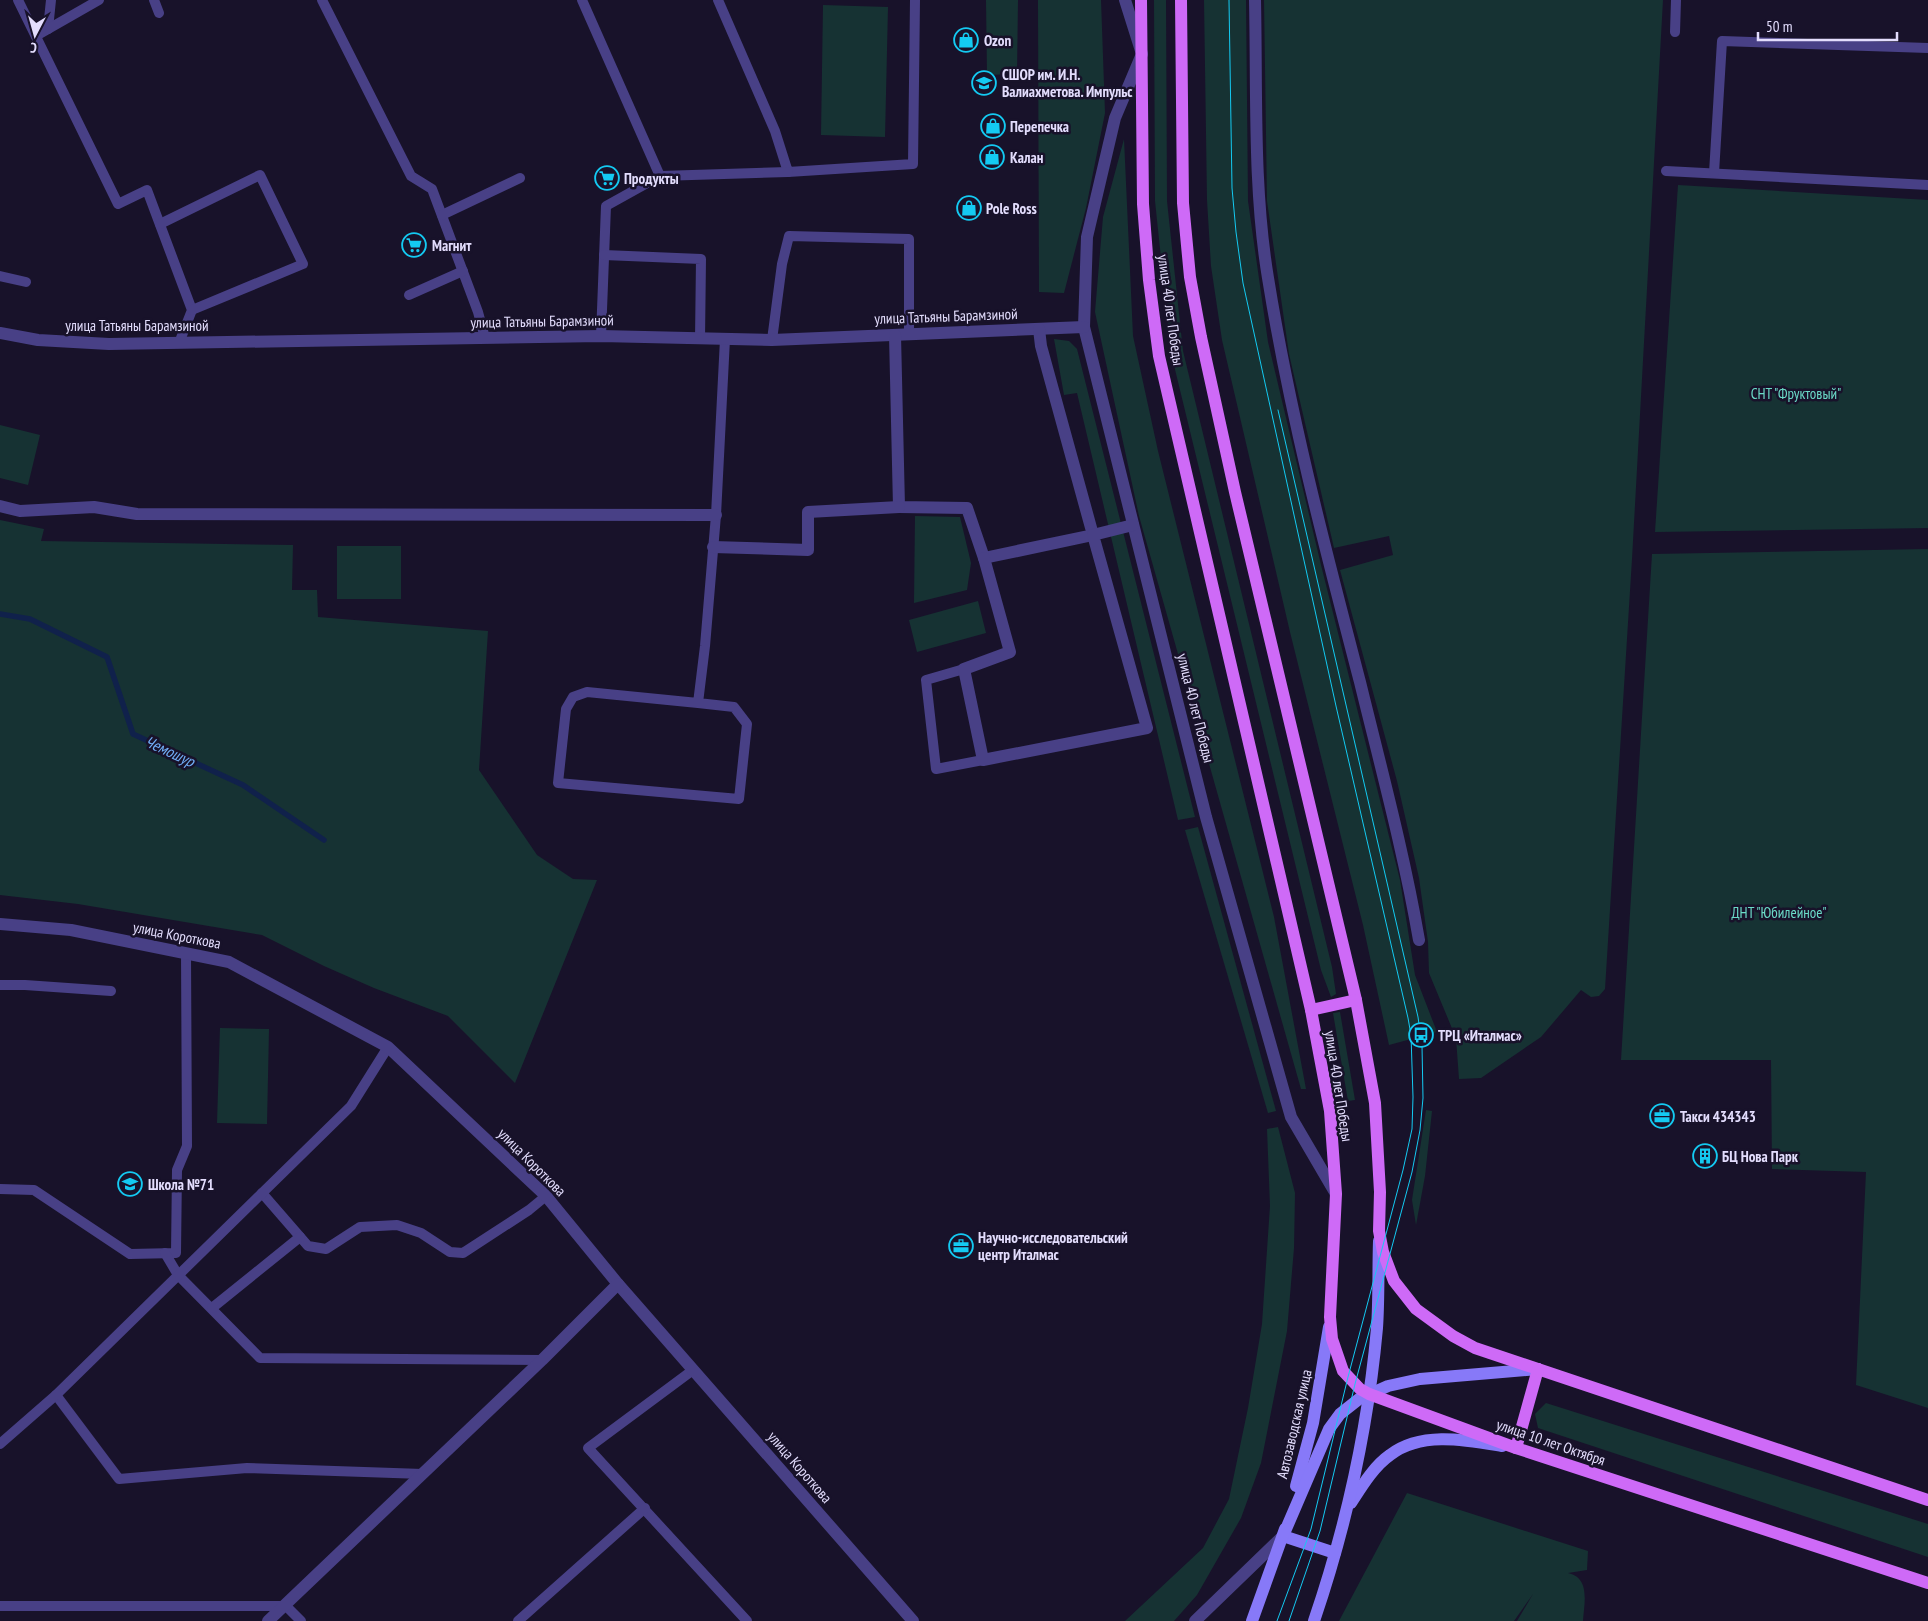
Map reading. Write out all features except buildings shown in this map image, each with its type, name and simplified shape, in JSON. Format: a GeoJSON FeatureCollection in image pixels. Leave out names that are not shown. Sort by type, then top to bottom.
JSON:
{"type":"FeatureCollection","features":[{"type":"Feature","properties":{"kind":"main road","name":"улица 40 лет Победы"},"geometry":{"type":"LineString","coordinates":[[1141,0],[1142,204],[1149,280],[1160,356],[1311,1010],[1330,1111],[1336,1194]]}},
{"type":"Feature","properties":{"kind":"main road","name":"улица 40 лет Победы"},"geometry":{"type":"LineString","coordinates":[[1182,0],[1183,203],[1190,277],[1201,337],[1235,492],[1356,1000],[1375,1103],[1380,1192],[1377,1327],[1369,1394],[1346,1511]]}},
{"type":"Feature","properties":{"kind":"main road"},"geometry":{"type":"LineString","coordinates":[[1311,1010],[1356,1000]]}},
{"type":"Feature","properties":{"kind":"main road","name":"улица 10 лет Октября"},"geometry":{"type":"LineString","coordinates":[[1336,1194],[1330,1317],[1333,1344],[1343,1371],[1352,1382],[1369,1394],[1516,1448],[1928,1583]]}},
{"type":"Feature","properties":{"kind":"main road"},"geometry":{"type":"LineString","coordinates":[[1379,1232],[1383,1252],[1394,1281],[1409,1301],[1420,1312],[1463,1343],[1487,1353],[1928,1500]]}},
{"type":"Feature","properties":{"kind":"main road","name":"Автозаводская улица"},"geometry":{"type":"LineString","coordinates":[[1252,1621],[1283,1536],[1313,1423],[1330,1317]]}},
{"type":"Feature","properties":{"kind":"main road"},"geometry":{"type":"LineString","coordinates":[[1335,1553],[1283,1536],[1329,1430],[1346,1409],[1369,1394],[1388,1386],[1420,1379],[1538,1369]]}},
{"type":"Feature","properties":{"kind":"main road"},"geometry":{"type":"LineString","coordinates":[[1314,1621],[1346,1511],[1361,1487],[1378,1466],[1389,1455],[1404,1446],[1422,1440],[1442,1439],[1516,1448],[1538,1369]]}},
{"type":"Feature","properties":{"kind":"street","name":"улица 40 лет Победы"},"geometry":{"type":"LineString","coordinates":[[1125,0],[1142,54],[1115,118],[1087,238],[1084,327],[1206,816],[1291,1117],[1336,1194]]}},
{"type":"Feature","properties":{"kind":"street"},"geometry":{"type":"LineString","coordinates":[[1255,0],[1259,202],[1268,278],[1300,441],[1396,826],[1408,877],[1419,940]]}},
{"type":"Feature","properties":{"kind":"street","name":"улица Татьяны Барамзиной"},"geometry":{"type":"LineString","coordinates":[[0,333],[38,340],[108,344],[601,336],[772,340],[1084,327]]}},
{"type":"Feature","properties":{"kind":"street"},"geometry":{"type":"LineString","coordinates":[[713,547],[808,550],[808,512],[899,507],[967,508],[984,558],[1010,652],[964,669],[983,760],[1148,728],[1041,346],[1039,330]]}},
{"type":"Feature","properties":{"kind":"street"},"geometry":{"type":"LineString","coordinates":[[895,335],[899,507]]}},
{"type":"Feature","properties":{"kind":"street"},"geometry":{"type":"LineString","coordinates":[[0,506],[20,511],[94,507],[137,514],[716,515]]}},
{"type":"Feature","properties":{"kind":"street"},"geometry":{"type":"LineString","coordinates":[[984,558],[1133,525]]}},
{"type":"Feature","properties":{"kind":"street","name":"улица Короткова"},"geometry":{"type":"LineString","coordinates":[[0,924],[70,930],[229,962],[388,1047],[546,1196],[618,1284],[913,1621]]}},
{"type":"Feature","properties":{"kind":"street"},"geometry":{"type":"LineString","coordinates":[[268,1621],[286,1606],[542,1360],[618,1284]]}},
{"type":"Feature","properties":{"kind":"street"},"geometry":{"type":"LineString","coordinates":[[1195,1621],[1283,1536]]}},
{"type":"Feature","properties":{"kind":"lane"},"geometry":{"type":"LineString","coordinates":[[18,0],[118,204],[147,190],[192,310],[179,343]]}},
{"type":"Feature","properties":{"kind":"lane"},"geometry":{"type":"LineString","coordinates":[[48,29],[51,0]]}},
{"type":"Feature","properties":{"kind":"lane"},"geometry":{"type":"LineString","coordinates":[[36,36],[99,0]]}},
{"type":"Feature","properties":{"kind":"lane"},"geometry":{"type":"LineString","coordinates":[[154,0],[160,13]]}},
{"type":"Feature","properties":{"kind":"lane"},"geometry":{"type":"LineString","coordinates":[[322,0],[411,176],[432,188],[478,312],[485,338]]}},
{"type":"Feature","properties":{"kind":"lane"},"geometry":{"type":"LineString","coordinates":[[582,0],[660,176]]}},
{"type":"Feature","properties":{"kind":"lane"},"geometry":{"type":"LineString","coordinates":[[718,0],[775,131],[788,172]]}},
{"type":"Feature","properties":{"kind":"lane"},"geometry":{"type":"LineString","coordinates":[[601,336],[606,206],[660,176],[788,172],[913,164],[915,0]]}},
{"type":"Feature","properties":{"kind":"lane"},"geometry":{"type":"LineString","coordinates":[[1675,32],[1676,0]]}},
{"type":"Feature","properties":{"kind":"lane"},"geometry":{"type":"LineString","coordinates":[[1714,174],[1722,41],[1928,48]]}},
{"type":"Feature","properties":{"kind":"lane"},"geometry":{"type":"LineString","coordinates":[[1666,171],[1928,185]]}},
{"type":"Feature","properties":{"kind":"lane"},"geometry":{"type":"LineString","coordinates":[[160,224],[260,175],[303,264],[192,310]]}},
{"type":"Feature","properties":{"kind":"lane"},"geometry":{"type":"LineString","coordinates":[[442,215],[520,178]]}},
{"type":"Feature","properties":{"kind":"lane"},"geometry":{"type":"LineString","coordinates":[[772,340],[782,264],[788,236],[909,239],[909,335]]}},
{"type":"Feature","properties":{"kind":"lane"},"geometry":{"type":"LineString","coordinates":[[604,255],[700,259],[700,339]]}},
{"type":"Feature","properties":{"kind":"lane"},"geometry":{"type":"LineString","coordinates":[[409,295],[463,271]]}},
{"type":"Feature","properties":{"kind":"lane"},"geometry":{"type":"LineString","coordinates":[[0,276],[26,282]]}},
{"type":"Feature","properties":{"kind":"lane"},"geometry":{"type":"LineString","coordinates":[[698,704],[716,515],[726,339]]}},
{"type":"Feature","properties":{"kind":"lane"},"geometry":{"type":"LineString","coordinates":[[964,669],[926,680],[936,769],[983,760]]}},
{"type":"Feature","properties":{"kind":"lane"},"geometry":{"type":"LineString","coordinates":[[587,692],[698,704],[734,707],[747,724],[739,798],[558,783],[566,710],[572,697],[587,692]]}},
{"type":"Feature","properties":{"kind":"lane"},"geometry":{"type":"LineString","coordinates":[[0,1188],[34,1190],[130,1254],[176,1253],[177,1170],[188,1146],[186,953]]}},
{"type":"Feature","properties":{"kind":"lane"},"geometry":{"type":"LineString","coordinates":[[0,985],[111,991]]}},
{"type":"Feature","properties":{"kind":"lane"},"geometry":{"type":"LineString","coordinates":[[0,1444],[56,1395],[351,1106],[388,1047]]}},
{"type":"Feature","properties":{"kind":"lane"},"geometry":{"type":"LineString","coordinates":[[262,1193],[308,1246],[326,1249],[360,1227],[397,1225],[421,1233],[450,1252],[463,1253],[529,1210],[546,1196]]}},
{"type":"Feature","properties":{"kind":"lane"},"geometry":{"type":"LineString","coordinates":[[212,1308],[300,1237]]}},
{"type":"Feature","properties":{"kind":"lane"},"geometry":{"type":"LineString","coordinates":[[165,1253],[178,1275],[260,1358],[542,1360]]}},
{"type":"Feature","properties":{"kind":"lane"},"geometry":{"type":"LineString","coordinates":[[693,1370],[588,1448],[645,1508],[746,1621]]}},
{"type":"Feature","properties":{"kind":"lane"},"geometry":{"type":"LineString","coordinates":[[56,1395],[119,1479],[247,1468],[422,1474]]}},
{"type":"Feature","properties":{"kind":"lane"},"geometry":{"type":"LineString","coordinates":[[518,1621],[645,1508]]}},
{"type":"Feature","properties":{"kind":"lane"},"geometry":{"type":"LineString","coordinates":[[0,1606],[286,1606],[301,1621]]}},
{"type":"Feature","properties":{"kind":"green space"},"geometry":{"type":"Polygon","coordinates":[[[986,0],[1018,0],[1017,74],[987,75],[986,0]]]}},
{"type":"Feature","properties":{"kind":"green space"},"geometry":{"type":"Polygon","coordinates":[[[1038,0],[1101,0],[1105,113],[1086,208],[1064,293],[1039,292],[1038,0]]]}},
{"type":"Feature","properties":{"kind":"green space"},"geometry":{"type":"Polygon","coordinates":[[[1154,0],[1166,0],[1167,201],[1183,351],[1332,967],[1336,994],[1331,997],[1321,970],[1171,353],[1155,201],[1154,0]]]}},
{"type":"Feature","properties":{"kind":"green space"},"geometry":{"type":"Polygon","coordinates":[[[1204,0],[1246,0],[1248,201],[1268,342],[1321,565],[1400,880],[1415,975],[1437,1032],[1389,1045],[1363,925],[1290,632],[1222,340],[1211,266],[1207,200],[1204,0]]]}},
{"type":"Feature","properties":{"kind":"green space"},"geometry":{"type":"Polygon","coordinates":[[[1264,0],[1663,0],[1632,559],[1605,989],[1599,996],[1591,997],[1581,990],[1541,1037],[1481,1078],[1459,1079],[1456,1038],[1429,973],[1428,942],[1419,878],[1397,781],[1340,570],[1393,555],[1389,536],[1334,548],[1289,354],[1267,201],[1264,0]]]}},
{"type":"Feature","properties":{"kind":"green space"},"geometry":{"type":"Polygon","coordinates":[[[823,5],[888,7],[885,137],[821,135],[823,5]]]}},
{"type":"Feature","properties":{"kind":"green space"},"geometry":{"type":"Polygon","coordinates":[[[1124,139],[1133,336],[1158,451],[1274,917],[1306,1089],[1301,1089],[1139,516],[1095,312],[1103,217],[1124,139]]]}},
{"type":"Feature","properties":{"kind":"green space","name":"СНТ \"Фруктовый\""},"geometry":{"type":"Polygon","coordinates":[[[1678,185],[1928,200],[1928,528],[1655,532],[1678,185]]]}},
{"type":"Feature","properties":{"kind":"green space"},"geometry":{"type":"Polygon","coordinates":[[[1054,339],[1069,341],[1077,349],[1195,817],[1178,820],[1077,393],[1064,395],[1054,339]]]}},
{"type":"Feature","properties":{"kind":"green space"},"geometry":{"type":"Polygon","coordinates":[[[0,425],[40,435],[28,485],[0,478],[0,425]]]}},
{"type":"Feature","properties":{"kind":"green space"},"geometry":{"type":"Polygon","coordinates":[[[915,516],[960,517],[971,563],[967,590],[914,603],[915,516]]]}},
{"type":"Feature","properties":{"kind":"green space"},"geometry":{"type":"Polygon","coordinates":[[[0,520],[44,529],[41,541],[293,545],[292,590],[317,590],[318,617],[488,631],[479,770],[537,855],[573,879],[597,880],[515,1083],[448,1016],[374,988],[324,966],[262,935],[78,904],[0,895],[0,520]]]}},
{"type":"Feature","properties":{"kind":"green space"},"geometry":{"type":"Polygon","coordinates":[[[337,546],[401,546],[401,599],[337,599],[337,546]]]}},
{"type":"Feature","properties":{"kind":"green space","name":"ДНТ \"Юбилейное\""},"geometry":{"type":"Polygon","coordinates":[[[1928,549],[1928,1408],[1856,1385],[1866,1172],[1772,1169],[1771,1060],[1621,1060],[1652,554],[1928,549]]]}},
{"type":"Feature","properties":{"kind":"green space"},"geometry":{"type":"Polygon","coordinates":[[[978,601],[986,633],[917,652],[909,620],[978,601]]]}},
{"type":"Feature","properties":{"kind":"green space"},"geometry":{"type":"Polygon","coordinates":[[[1198,827],[1276,1111],[1268,1113],[1185,830],[1198,827]]]}},
{"type":"Feature","properties":{"kind":"green space"},"geometry":{"type":"Polygon","coordinates":[[[1340,1012],[1355,1100],[1348,1101],[1333,1013],[1340,1012]]]}},
{"type":"Feature","properties":{"kind":"green space"},"geometry":{"type":"Polygon","coordinates":[[[220,1028],[269,1029],[267,1124],[217,1123],[220,1028]]]}},
{"type":"Feature","properties":{"kind":"green space"},"geometry":{"type":"Polygon","coordinates":[[[1426,1110],[1432,1111],[1425,1176],[1416,1225],[1412,1200],[1426,1110]]]}},
{"type":"Feature","properties":{"kind":"green space"},"geometry":{"type":"Polygon","coordinates":[[[1278,1127],[1295,1193],[1294,1248],[1287,1331],[1261,1463],[1241,1518],[1197,1595],[1174,1621],[1125,1621],[1203,1548],[1229,1499],[1248,1408],[1262,1324],[1270,1206],[1267,1129],[1278,1127]]]}},
{"type":"Feature","properties":{"kind":"green space"},"geometry":{"type":"Polygon","coordinates":[[[1546,1403],[1928,1524],[1928,1557],[1538,1428],[1535,1414],[1546,1403]]]}},
{"type":"Feature","properties":{"kind":"green space"},"geometry":{"type":"Polygon","coordinates":[[[1407,1493],[1588,1551],[1587,1570],[1568,1573],[1580,1580],[1583,1586],[1585,1600],[1583,1621],[1517,1621],[1533,1594],[1514,1621],[1339,1621],[1407,1493]]]}},
{"type":"Feature","properties":{"kind":"waterway","name":"Чемошур"},"geometry":{"type":"LineString","coordinates":[[0,614],[30,619],[107,657],[133,734],[243,785],[324,840]]}},
{"type":"Feature","properties":{"kind":"tram line"},"geometry":{"type":"LineString","coordinates":[[1229,0],[1232,188],[1243,283],[1336,706],[1408,1018],[1411,1035],[1413,1097],[1412,1129],[1403,1170],[1348,1377],[1311,1529],[1277,1621]]}},
{"type":"Feature","properties":{"kind":"tram line"},"geometry":{"type":"LineString","coordinates":[[1278,410],[1418,1017],[1422,1046],[1423,1098],[1420,1130],[1412,1172],[1355,1384],[1320,1531],[1289,1621]]}},
{"type":"Feature","properties":{"kind":"place","name":"Ozon"},"geometry":{"type":"Point","coordinates":[966,40]}},
{"type":"Feature","properties":{"kind":"place","name":"СШОР им. И.Н. Валиахметова. Импульс"},"geometry":{"type":"Point","coordinates":[984,83]}},
{"type":"Feature","properties":{"kind":"place","name":"Перепечка"},"geometry":{"type":"Point","coordinates":[993,126]}},
{"type":"Feature","properties":{"kind":"place","name":"Калан"},"geometry":{"type":"Point","coordinates":[992,157]}},
{"type":"Feature","properties":{"kind":"place","name":"Продукты"},"geometry":{"type":"Point","coordinates":[607,178]}},
{"type":"Feature","properties":{"kind":"place","name":"Pole Ross"},"geometry":{"type":"Point","coordinates":[969,208]}},
{"type":"Feature","properties":{"kind":"place","name":"Магнит"},"geometry":{"type":"Point","coordinates":[414,245]}},
{"type":"Feature","properties":{"kind":"place","name":"ТРЦ «Италмас»"},"geometry":{"type":"Point","coordinates":[1421,1035]}},
{"type":"Feature","properties":{"kind":"place","name":"Такси 434343"},"geometry":{"type":"Point","coordinates":[1662,1116]}},
{"type":"Feature","properties":{"kind":"place","name":"БЦ Нова Парк"},"geometry":{"type":"Point","coordinates":[1705,1156]}},
{"type":"Feature","properties":{"kind":"place","name":"Школа №71"},"geometry":{"type":"Point","coordinates":[130,1184]}},
{"type":"Feature","properties":{"kind":"place","name":"Научно-исследовательский центр Италмас"},"geometry":{"type":"Point","coordinates":[961,1246]}}]}
